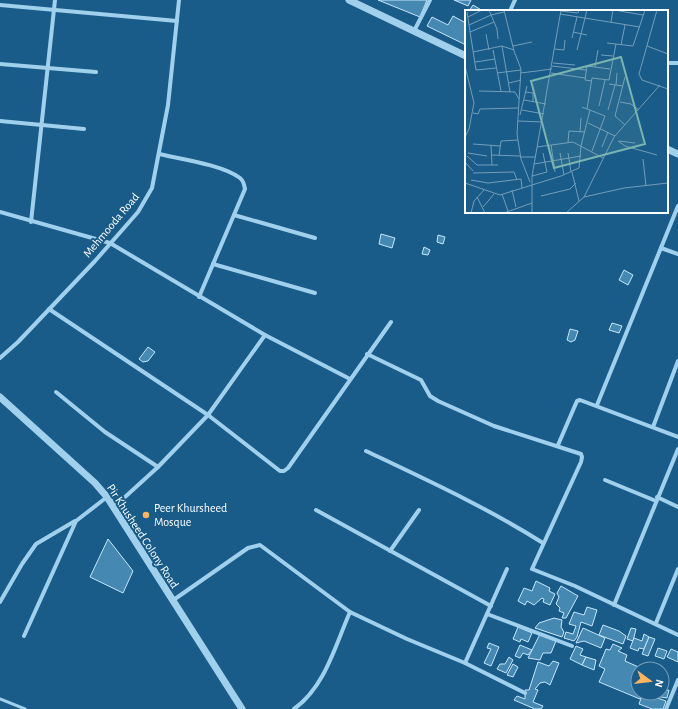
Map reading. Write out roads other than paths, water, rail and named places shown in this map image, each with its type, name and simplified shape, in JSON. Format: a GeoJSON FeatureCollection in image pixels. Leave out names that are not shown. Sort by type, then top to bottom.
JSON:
{"type":"FeatureCollection","features":[{"type":"Feature","properties":{"kind":"street"},"geometry":{"type":"LineString","coordinates":[[31,222],[55,0]]}},
{"type":"Feature","properties":{"kind":"street","name":"Mehmooda Road"},"geometry":{"type":"LineString","coordinates":[[0,358],[18,342],[110,243],[148,197],[152,188],[168,105],[179,0]]}},
{"type":"Feature","properties":{"kind":"street"},"geometry":{"type":"LineString","coordinates":[[349,0],[360,2],[414,31],[465,56]]}},
{"type":"Feature","properties":{"kind":"street"},"geometry":{"type":"LineString","coordinates":[[414,31],[430,0]]}},
{"type":"Feature","properties":{"kind":"street"},"geometry":{"type":"LineString","coordinates":[[510,10],[515,0]]}},
{"type":"Feature","properties":{"kind":"street"},"geometry":{"type":"LineString","coordinates":[[0,5],[177,21]]}},
{"type":"Feature","properties":{"kind":"street"},"geometry":{"type":"LineString","coordinates":[[669,64],[678,63]]}},
{"type":"Feature","properties":{"kind":"street"},"geometry":{"type":"LineString","coordinates":[[0,64],[96,72]]}},
{"type":"Feature","properties":{"kind":"street"},"geometry":{"type":"LineString","coordinates":[[0,121],[84,129]]}},
{"type":"Feature","properties":{"kind":"street"},"geometry":{"type":"LineString","coordinates":[[668,150],[678,154]]}},
{"type":"Feature","properties":{"kind":"street"},"geometry":{"type":"LineString","coordinates":[[159,154],[210,166],[241,179],[245,189],[199,297]]}},
{"type":"Feature","properties":{"kind":"street"},"geometry":{"type":"LineString","coordinates":[[597,405],[678,206]]}},
{"type":"Feature","properties":{"kind":"street"},"geometry":{"type":"LineString","coordinates":[[0,212],[31,222],[110,243],[265,335],[350,379]]}},
{"type":"Feature","properties":{"kind":"street"},"geometry":{"type":"LineString","coordinates":[[234,214],[315,238]]}},
{"type":"Feature","properties":{"kind":"street"},"geometry":{"type":"LineString","coordinates":[[661,248],[678,254]]}},
{"type":"Feature","properties":{"kind":"street"},"geometry":{"type":"LineString","coordinates":[[213,264],[315,293]]}},
{"type":"Feature","properties":{"kind":"street"},"geometry":{"type":"LineString","coordinates":[[49,309],[208,415],[280,471],[284,471],[288,468],[390,322]]}},
{"type":"Feature","properties":{"kind":"street"},"geometry":{"type":"LineString","coordinates":[[114,507],[158,467],[208,415],[265,335]]}},
{"type":"Feature","properties":{"kind":"street"},"geometry":{"type":"LineString","coordinates":[[367,354],[421,380],[430,396],[438,402],[494,426],[577,451],[581,454],[582,457],[532,567],[532,570],[575,586],[656,623],[678,635]]}},
{"type":"Feature","properties":{"kind":"street"},"geometry":{"type":"LineString","coordinates":[[653,427],[678,361]]}},
{"type":"Feature","properties":{"kind":"street"},"geometry":{"type":"LineString","coordinates":[[56,392],[105,432],[158,467]]}},
{"type":"Feature","properties":{"kind":"street","name":"Pir Khusheed Colony Road"},"geometry":{"type":"LineString","coordinates":[[0,397],[95,483],[107,497],[242,709]]}},
{"type":"Feature","properties":{"kind":"street"},"geometry":{"type":"LineString","coordinates":[[558,446],[577,401],[584,400],[678,437]]}},
{"type":"Feature","properties":{"kind":"street"},"geometry":{"type":"LineString","coordinates":[[614,605],[678,449]]}},
{"type":"Feature","properties":{"kind":"street"},"geometry":{"type":"LineString","coordinates":[[366,451],[457,493],[502,517],[543,543]]}},
{"type":"Feature","properties":{"kind":"street"},"geometry":{"type":"LineString","coordinates":[[605,480],[678,507]]}},
{"type":"Feature","properties":{"kind":"street"},"geometry":{"type":"LineString","coordinates":[[0,602],[22,564],[36,544],[76,521],[107,497]]}},
{"type":"Feature","properties":{"kind":"street"},"geometry":{"type":"LineString","coordinates":[[316,510],[491,606]]}},
{"type":"Feature","properties":{"kind":"street"},"geometry":{"type":"LineString","coordinates":[[390,551],[419,510]]}},
{"type":"Feature","properties":{"kind":"street"},"geometry":{"type":"LineString","coordinates":[[24,636],[76,521]]}},
{"type":"Feature","properties":{"kind":"street"},"geometry":{"type":"LineString","coordinates":[[172,600],[248,548],[260,545],[350,612],[407,639],[465,663],[525,693]]}},
{"type":"Feature","properties":{"kind":"street"},"geometry":{"type":"LineString","coordinates":[[465,663],[508,569]]}},
{"type":"Feature","properties":{"kind":"street"},"geometry":{"type":"LineString","coordinates":[[656,623],[678,569]]}},
{"type":"Feature","properties":{"kind":"street"},"geometry":{"type":"LineString","coordinates":[[294,709],[305,701],[317,688],[350,612]]}},
{"type":"Feature","properties":{"kind":"street"},"geometry":{"type":"LineString","coordinates":[[487,614],[572,646]]}},
{"type":"Feature","properties":{"kind":"street"},"geometry":{"type":"LineString","coordinates":[[666,709],[678,680]]}},
{"type":"Feature","properties":{"kind":"lane"},"geometry":{"type":"LineString","coordinates":[[0,699],[25,709]]}},
{"type":"Feature","properties":{"kind":"place","name":"Peer Khursheed Mosque"},"geometry":{"type":"Point","coordinates":[146,515]}}]}
